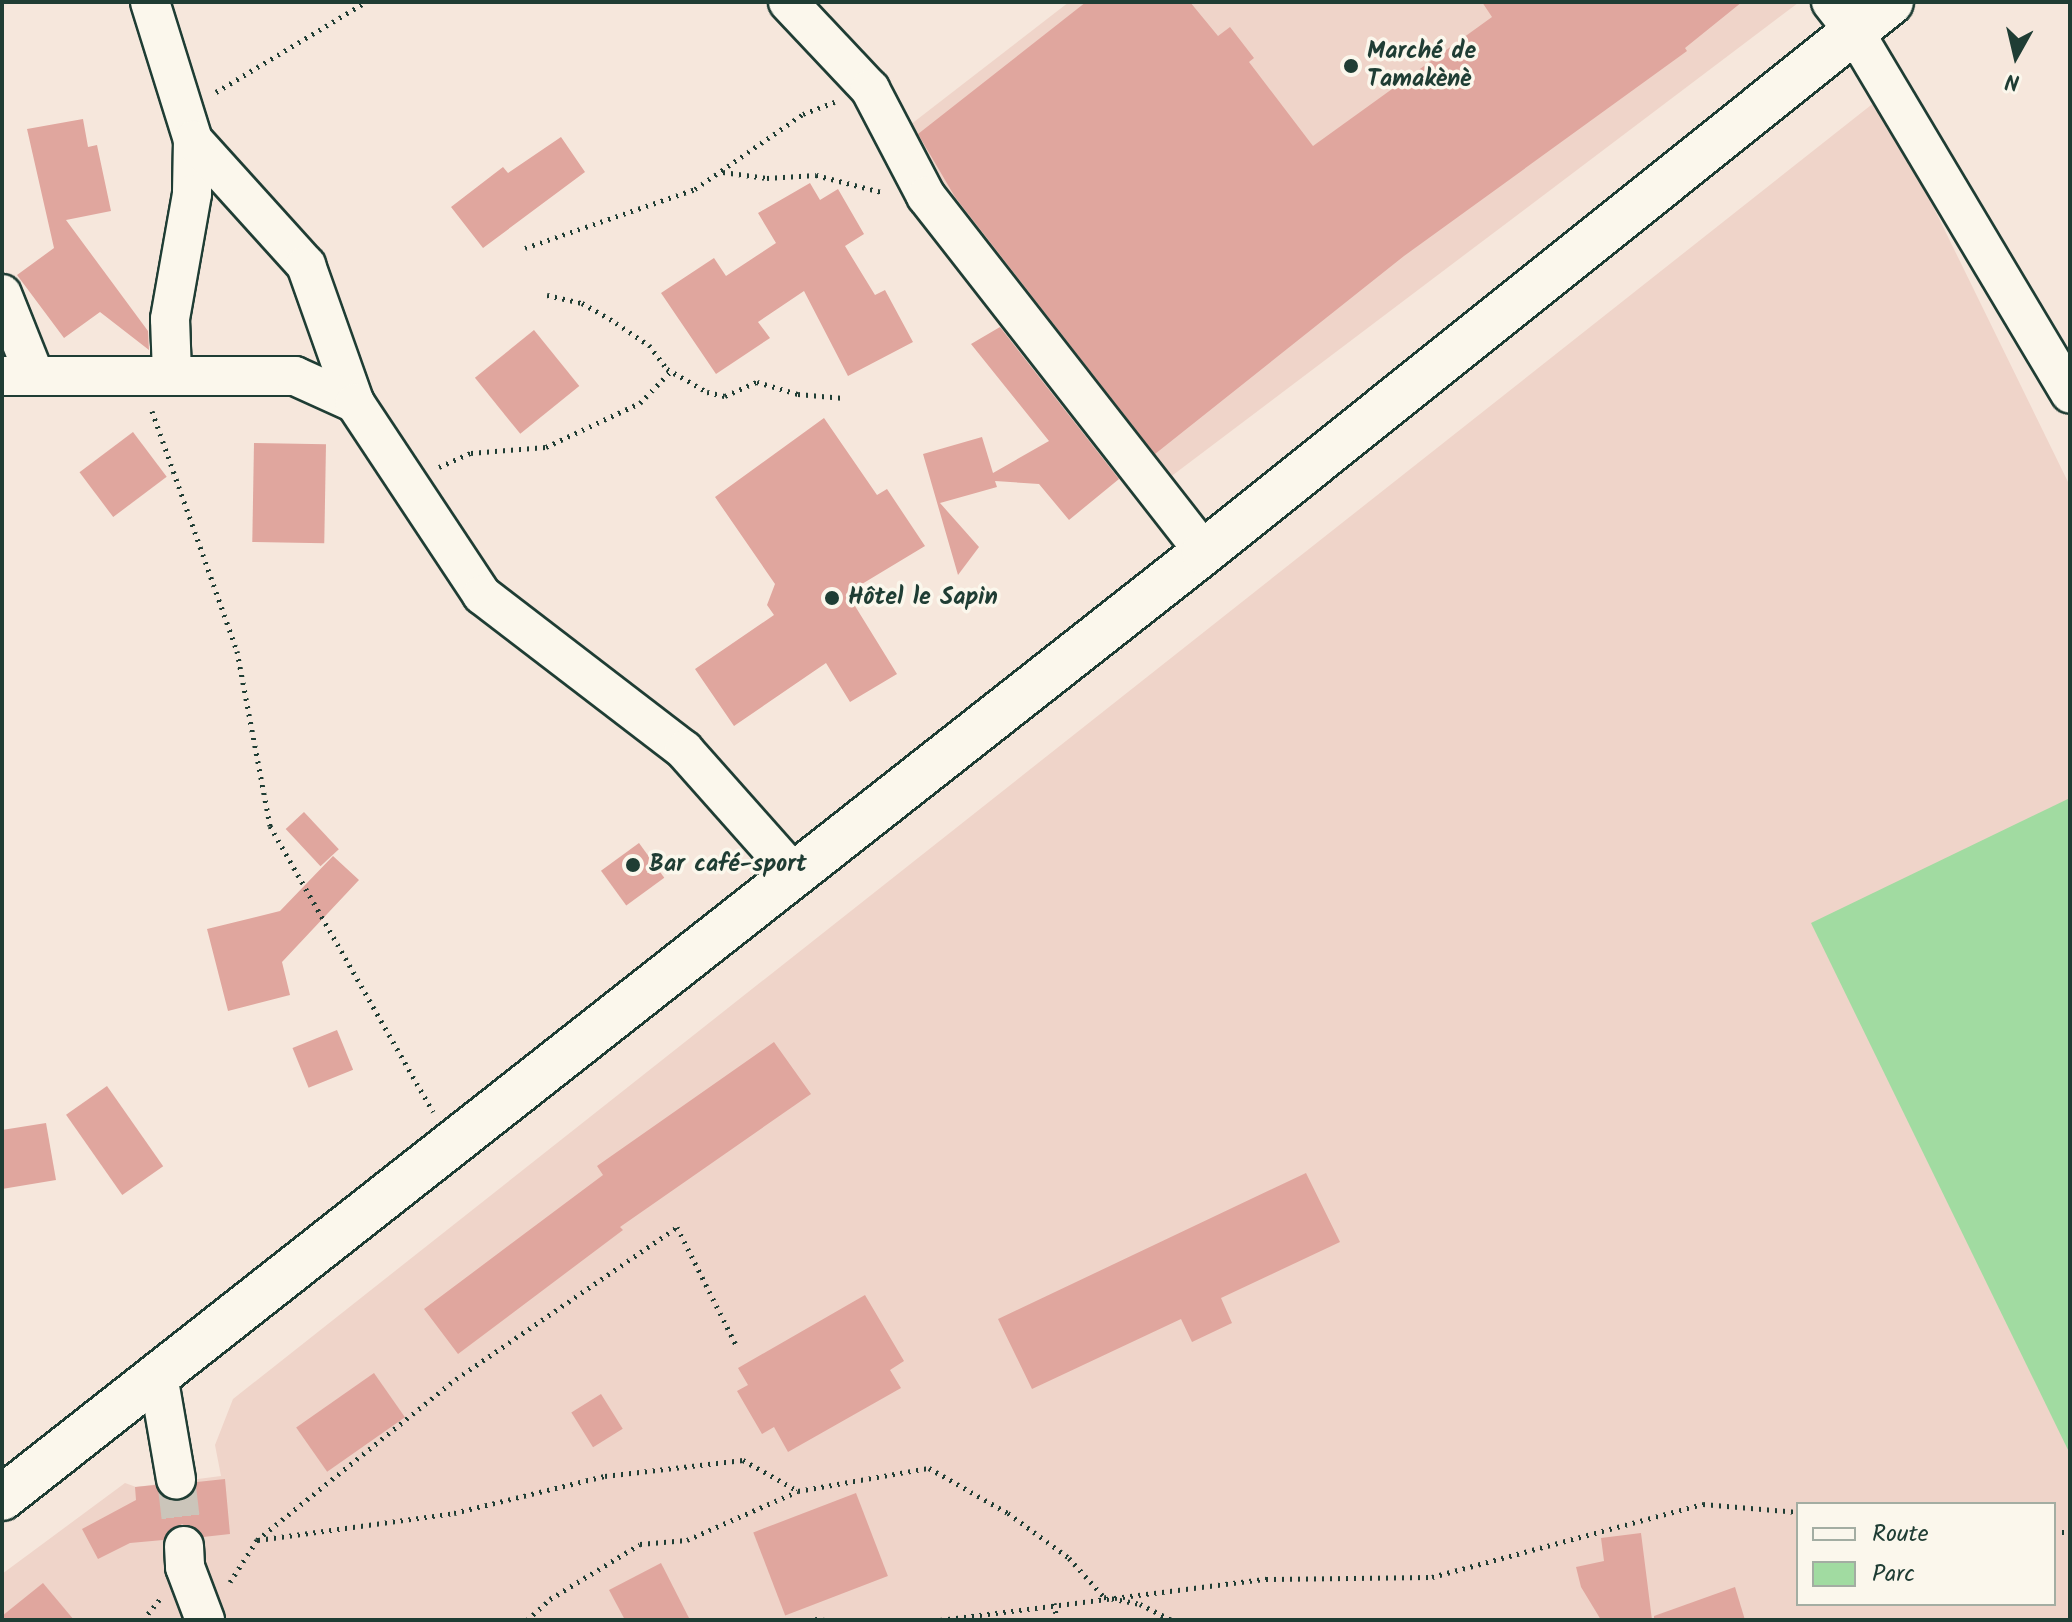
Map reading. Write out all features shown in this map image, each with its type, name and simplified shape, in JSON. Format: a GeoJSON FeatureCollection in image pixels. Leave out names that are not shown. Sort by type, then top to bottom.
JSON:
{"type":"FeatureCollection","features":[{"type":"Feature","properties":{"kind":"highway"},"geometry":{"type":"LineString","coordinates":[[2,1498],[1204,552],[1842,16],[1891,2]]}},
{"type":"Feature","properties":{"kind":"street"},"geometry":{"type":"LineString","coordinates":[[150,2],[188,126],[192,194],[170,319],[156,374]]}},
{"type":"Feature","properties":{"kind":"street"},"geometry":{"type":"LineString","coordinates":[[788,2],[870,89],[926,196],[1204,552]]}},
{"type":"Feature","properties":{"kind":"street"},"geometry":{"type":"LineString","coordinates":[[1842,16],[2070,393]]}},
{"type":"Feature","properties":{"kind":"street"},"geometry":{"type":"LineString","coordinates":[[188,126],[306,265],[355,403],[482,595],[684,750],[795,875]]}},
{"type":"Feature","properties":{"kind":"street"},"geometry":{"type":"LineString","coordinates":[[2,294],[18,375],[295,376],[355,403]]}},
{"type":"Feature","properties":{"kind":"street"},"geometry":{"type":"LineString","coordinates":[[158,1375],[176,1479]]}},
{"type":"Feature","properties":{"kind":"street"},"geometry":{"type":"LineString","coordinates":[[184,1546],[185,1567],[214,1607]]}},
{"type":"Feature","properties":{"kind":"path"},"geometry":{"type":"LineString","coordinates":[[188,126],[366,2]]}},
{"type":"Feature","properties":{"kind":"path"},"geometry":{"type":"LineString","coordinates":[[525,248],[695,189],[803,114],[870,89]]}},
{"type":"Feature","properties":{"kind":"path"},"geometry":{"type":"LineString","coordinates":[[723,172],[767,178],[816,175],[848,186],[926,196]]}},
{"type":"Feature","properties":{"kind":"path"},"geometry":{"type":"LineString","coordinates":[[547,295],[582,303],[616,323],[649,345],[671,371],[707,392],[725,396],[757,382],[844,398]]}},
{"type":"Feature","properties":{"kind":"path"},"geometry":{"type":"LineString","coordinates":[[414,488],[443,463],[471,453],[513,454],[570,437],[640,403],[671,371]]}},
{"type":"Feature","properties":{"kind":"path"},"geometry":{"type":"LineString","coordinates":[[156,374],[237,651],[270,826],[451,1144]]}},
{"type":"Feature","properties":{"kind":"path"},"geometry":{"type":"LineString","coordinates":[[214,1607],[257,1540],[456,1379],[677,1227],[737,1347]]}},
{"type":"Feature","properties":{"kind":"path"},"geometry":{"type":"LineString","coordinates":[[257,1540],[454,1513],[605,1476],[743,1460],[798,1491]]}},
{"type":"Feature","properties":{"kind":"path"},"geometry":{"type":"LineString","coordinates":[[527,1620],[550,1599],[640,1544],[687,1540],[798,1491],[929,1468],[1008,1513],[1069,1558],[1104,1597],[1140,1604],[1172,1620]]}},
{"type":"Feature","properties":{"kind":"path"},"geometry":{"type":"LineString","coordinates":[[940,1620],[1054,1603],[1266,1579],[1432,1577],[1703,1504],[1796,1512]]}},
{"type":"Feature","properties":{"kind":"path"},"geometry":{"type":"LineString","coordinates":[[1054,1603],[1057,1620]]}},
{"type":"Feature","properties":{"kind":"path"},"geometry":{"type":"LineString","coordinates":[[815,1619],[825,1620]]}},
{"type":"Feature","properties":{"kind":"shaded area"},"geometry":{"type":"Polygon","coordinates":[[[1069,2],[1798,3],[1165,481],[888,142],[1069,2]]]}},
{"type":"Feature","properties":{"kind":"shaded area"},"geometry":{"type":"Polygon","coordinates":[[[1880,98],[2070,486],[2070,1620],[2,1620],[2,1574],[125,1483],[136,1487],[221,1476],[215,1445],[233,1399],[1880,98]]]}},
{"type":"Feature","properties":{"kind":"green space"},"geometry":{"type":"Polygon","coordinates":[[[2070,798],[2070,1454],[1811,923],[2070,798]]]}},
{"type":"Feature","properties":{"kind":"building"},"geometry":{"type":"Polygon","coordinates":[[[1086,2],[1190,2],[1218,36],[1230,27],[1254,58],[1249,62],[1313,146],[1492,17],[1482,2],[1742,2],[1685,48],[1687,51],[1404,256],[1155,454],[955,197],[918,134],[1086,2]]]}},
{"type":"Feature","properties":{"kind":"building"},"geometry":{"type":"Polygon","coordinates":[[[83,119],[88,147],[97,145],[111,211],[66,220],[148,331],[149,350],[100,312],[64,338],[17,275],[54,248],[27,129],[83,119]]]}},
{"type":"Feature","properties":{"kind":"building"},"geometry":{"type":"Polygon","coordinates":[[[561,137],[585,172],[483,248],[451,207],[503,167],[508,173],[561,137]]]}},
{"type":"Feature","properties":{"kind":"building"},"geometry":{"type":"Polygon","coordinates":[[[810,183],[820,200],[838,189],[864,234],[845,246],[875,295],[885,290],[913,342],[848,376],[804,291],[758,322],[770,338],[716,374],[661,293],[714,258],[726,276],[776,243],[758,213],[810,183]]]}},
{"type":"Feature","properties":{"kind":"building"},"geometry":{"type":"Polygon","coordinates":[[[1000,327],[1119,479],[1069,520],[1039,484],[995,481],[997,487],[940,503],[979,547],[958,575],[923,454],[982,437],[993,473],[1049,441],[971,344],[1000,327]]]}},
{"type":"Feature","properties":{"kind":"building"},"geometry":{"type":"Polygon","coordinates":[[[534,330],[579,386],[520,434],[475,378],[534,330]]]}},
{"type":"Feature","properties":{"kind":"building"},"geometry":{"type":"Polygon","coordinates":[[[824,418],[877,495],[887,489],[925,546],[847,593],[897,674],[850,702],[826,663],[734,726],[695,669],[774,615],[767,605],[775,584],[715,497],[824,418]]]}},
{"type":"Feature","properties":{"kind":"building"},"geometry":{"type":"Polygon","coordinates":[[[133,432],[167,477],[113,517],[79,472],[133,432]]]}},
{"type":"Feature","properties":{"kind":"building"},"geometry":{"type":"Polygon","coordinates":[[[254,443],[326,444],[324,543],[252,542],[254,443]]]}},
{"type":"Feature","properties":{"kind":"building"},"geometry":{"type":"Polygon","coordinates":[[[304,812],[339,849],[320,866],[286,829],[304,812]]]}},
{"type":"Feature","properties":{"kind":"building"},"geometry":{"type":"Polygon","coordinates":[[[639,843],[664,878],[626,905],[601,871],[639,843]]]}},
{"type":"Feature","properties":{"kind":"building"},"geometry":{"type":"Polygon","coordinates":[[[333,856],[359,880],[282,962],[290,995],[228,1011],[207,929],[280,911],[333,856]]]}},
{"type":"Feature","properties":{"kind":"building"},"geometry":{"type":"Polygon","coordinates":[[[337,1030],[353,1070],[309,1088],[292,1048],[337,1030]]]}},
{"type":"Feature","properties":{"kind":"building"},"geometry":{"type":"Polygon","coordinates":[[[774,1042],[811,1094],[620,1227],[623,1230],[458,1354],[424,1309],[603,1175],[597,1166],[774,1042]]]}},
{"type":"Feature","properties":{"kind":"building"},"geometry":{"type":"Polygon","coordinates":[[[107,1086],[163,1166],[122,1195],[66,1115],[107,1086]]]}},
{"type":"Feature","properties":{"kind":"building"},"geometry":{"type":"Polygon","coordinates":[[[46,1123],[56,1180],[2,1189],[2,1130],[46,1123]]]}},
{"type":"Feature","properties":{"kind":"building"},"geometry":{"type":"Polygon","coordinates":[[[1306,1173],[1340,1242],[1221,1298],[1232,1323],[1192,1342],[1181,1319],[1032,1389],[998,1319],[1306,1173]]]}},
{"type":"Feature","properties":{"kind":"building"},"geometry":{"type":"Polygon","coordinates":[[[865,1295],[904,1361],[890,1370],[901,1388],[788,1452],[774,1427],[762,1434],[737,1391],[748,1385],[738,1368],[865,1295]]]}},
{"type":"Feature","properties":{"kind":"building"},"geometry":{"type":"Polygon","coordinates":[[[374,1373],[405,1417],[327,1472],[296,1427],[374,1373]]]}},
{"type":"Feature","properties":{"kind":"building"},"geometry":{"type":"Polygon","coordinates":[[[601,1394],[623,1429],[593,1447],[571,1413],[601,1394]]]}},
{"type":"Feature","properties":{"kind":"building"},"geometry":{"type":"Polygon","coordinates":[[[225,1479],[230,1534],[203,1537],[182,1524],[163,1540],[130,1543],[98,1559],[82,1529],[136,1500],[135,1487],[155,1485],[168,1499],[179,1501],[191,1495],[197,1482],[225,1479]]]}},
{"type":"Feature","properties":{"kind":"building"},"geometry":{"type":"Polygon","coordinates":[[[856,1493],[888,1576],[785,1616],[753,1532],[856,1493]]]}},
{"type":"Feature","properties":{"kind":"building"},"geometry":{"type":"Polygon","coordinates":[[[1641,1533],[1652,1620],[1601,1620],[1581,1587],[1576,1567],[1604,1561],[1601,1538],[1641,1533]]]}},
{"type":"Feature","properties":{"kind":"building"},"geometry":{"type":"Polygon","coordinates":[[[661,1563],[690,1620],[625,1620],[609,1590],[661,1563]]]}},
{"type":"Feature","properties":{"kind":"building"},"geometry":{"type":"Polygon","coordinates":[[[43,1583],[74,1620],[2,1620],[2,1616],[43,1583]]]}},
{"type":"Feature","properties":{"kind":"building"},"geometry":{"type":"Polygon","coordinates":[[[1735,1587],[1745,1620],[1654,1620],[1654,1616],[1735,1587]]]}},
{"type":"Feature","properties":{"kind":"tunnel"},"geometry":{"type":"LineString","coordinates":[[176,1479],[184,1546]]}},
{"type":"Feature","properties":{"kind":"place","name":"Marché de Tamakènè"},"geometry":{"type":"Point","coordinates":[1351,66]}},
{"type":"Feature","properties":{"kind":"place","name":"Hôtel le Sapin"},"geometry":{"type":"Point","coordinates":[832,598]}},
{"type":"Feature","properties":{"kind":"place","name":"Bar café-sport"},"geometry":{"type":"Point","coordinates":[633,865]}}]}
